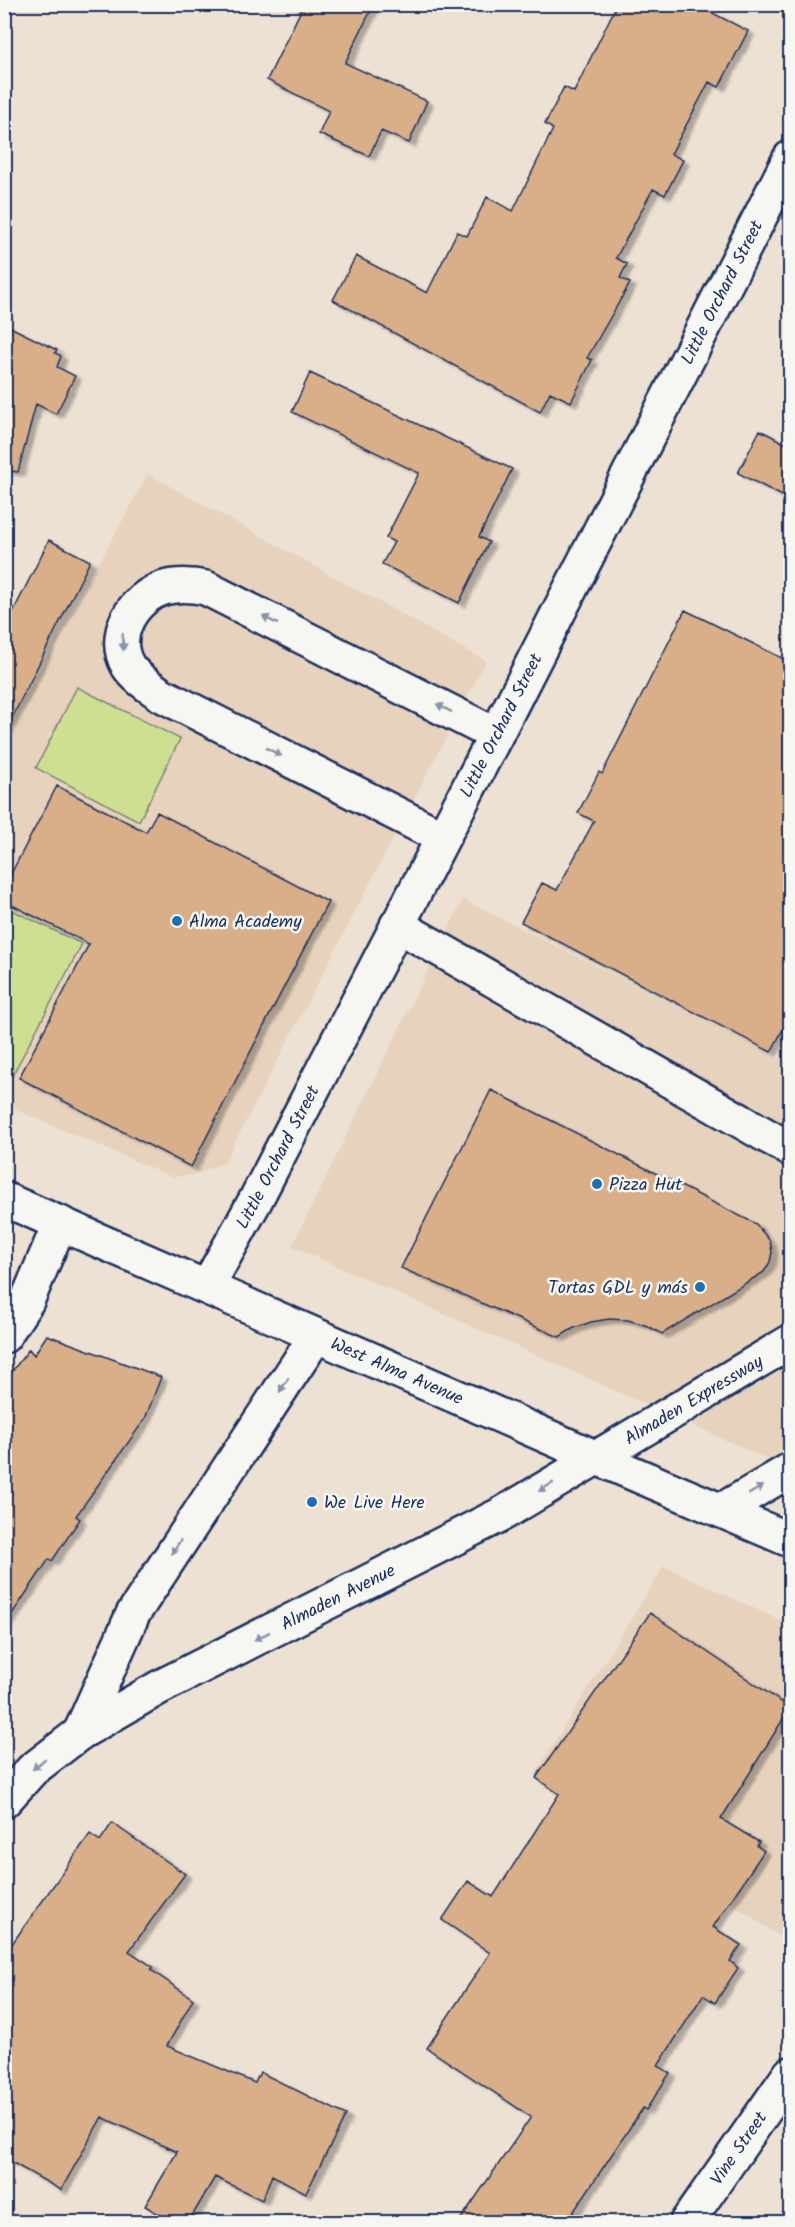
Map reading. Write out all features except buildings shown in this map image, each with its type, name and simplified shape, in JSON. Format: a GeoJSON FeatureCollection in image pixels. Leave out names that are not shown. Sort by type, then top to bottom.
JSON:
{"type":"FeatureCollection","features":[{"type":"Feature","properties":{"kind":"main road","name":"Little Orchard Street"},"geometry":{"type":"LineString","coordinates":[[207,1287],[255,1201],[496,735],[790,158]]}},
{"type":"Feature","properties":{"kind":"main road"},"geometry":{"type":"LineString","coordinates":[[442,837],[160,694],[128,666],[121,647],[123,630],[131,613],[150,594],[164,588],[192,585],[206,588],[496,735]]}},
{"type":"Feature","properties":{"kind":"main road"},"geometry":{"type":"LineString","coordinates":[[397,925],[790,1149]]}},
{"type":"Feature","properties":{"kind":"main road","name":"West Alma Avenue"},"geometry":{"type":"LineString","coordinates":[[4,1198],[316,1336],[790,1540]]}},
{"type":"Feature","properties":{"kind":"main road"},"geometry":{"type":"LineString","coordinates":[[4,1336],[27,1301],[60,1222]]}},
{"type":"Feature","properties":{"kind":"main road","name":"Almaden Avenue"},"geometry":{"type":"LineString","coordinates":[[80,1733],[133,1614],[316,1336]]}},
{"type":"Feature","properties":{"kind":"main road","name":"Almaden Expressway"},"geometry":{"type":"LineString","coordinates":[[597,1458],[790,1342]]}},
{"type":"Feature","properties":{"kind":"main road","name":"Almaden Avenue"},"geometry":{"type":"LineString","coordinates":[[4,1801],[32,1770],[80,1733],[160,1687],[502,1514],[597,1458]]}},
{"type":"Feature","properties":{"kind":"main road"},"geometry":{"type":"LineString","coordinates":[[722,1510],[790,1470]]}},
{"type":"Feature","properties":{"kind":"main road","name":"Vine Street"},"geometry":{"type":"LineString","coordinates":[[687,2223],[790,2074]]}},
{"type":"Feature","properties":{"kind":"shaded area","name":"Alma Academy"},"geometry":{"type":"Polygon","coordinates":[[[148,474],[486,661],[224,1163],[192,1175],[172,1177],[5,1105],[4,735],[148,474]]]}},
{"type":"Feature","properties":{"kind":"shaded area"},"geometry":{"type":"Polygon","coordinates":[[[463,899],[790,1064],[790,1469],[292,1246],[463,899]]]}},
{"type":"Feature","properties":{"kind":"shaded area"},"geometry":{"type":"Polygon","coordinates":[[[664,1566],[790,1625],[790,1943],[536,1772],[664,1566]]]}},
{"type":"Feature","properties":{"kind":"green space"},"geometry":{"type":"Polygon","coordinates":[[[77,687],[180,739],[139,821],[36,768],[77,687]]]}},
{"type":"Feature","properties":{"kind":"green space"},"geometry":{"type":"Polygon","coordinates":[[[14,911],[82,944],[12,1076],[4,1072],[4,912],[14,911]]]}},
{"type":"Feature","properties":{"kind":"place","name":"Alma Academy"},"geometry":{"type":"Point","coordinates":[177,921]}},
{"type":"Feature","properties":{"kind":"place","name":"Pizza Hut"},"geometry":{"type":"Point","coordinates":[597,1184]}},
{"type":"Feature","properties":{"kind":"place","name":"Tortas GDL y más"},"geometry":{"type":"Point","coordinates":[700,1287]}},
{"type":"Feature","properties":{"kind":"place","name":"We Live Here"},"geometry":{"type":"Point","coordinates":[312,1502]}}]}
